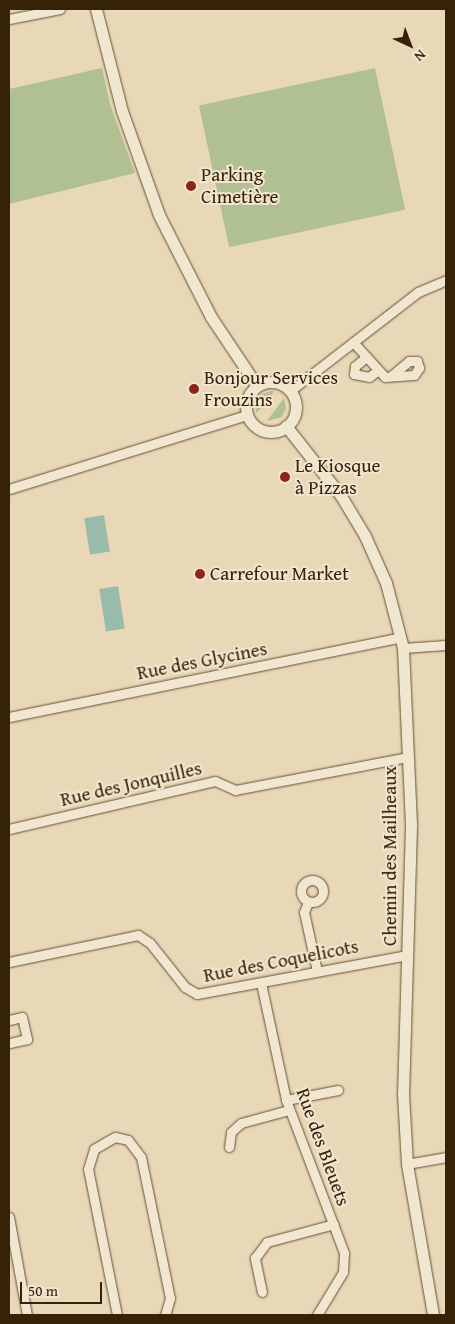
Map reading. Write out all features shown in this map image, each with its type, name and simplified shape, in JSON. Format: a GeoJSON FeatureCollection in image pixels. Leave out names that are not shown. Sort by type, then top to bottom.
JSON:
{"type":"FeatureCollection","features":[{"type":"Feature","properties":{"kind":"street"},"geometry":{"type":"LineString","coordinates":[[9,19],[60,9]]}},
{"type":"Feature","properties":{"kind":"street"},"geometry":{"type":"LineString","coordinates":[[100,10],[122,111],[160,214],[211,317],[257,386]]}},
{"type":"Feature","properties":{"kind":"street"},"geometry":{"type":"LineString","coordinates":[[290,391],[418,292],[446,280]]}},
{"type":"Feature","properties":{"kind":"street"},"geometry":{"type":"LineString","coordinates":[[353,342],[376,372],[391,376]]}},
{"type":"Feature","properties":{"kind":"street"},"geometry":{"type":"LineString","coordinates":[[365,358],[354,366],[354,374],[369,377],[376,372]]}},
{"type":"Feature","properties":{"kind":"street"},"geometry":{"type":"LineString","coordinates":[[277,382],[290,391],[296,410],[286,426],[263,431],[247,415],[247,399],[257,386],[277,382]]}},
{"type":"Feature","properties":{"kind":"street"},"geometry":{"type":"LineString","coordinates":[[9,489],[247,415]]}},
{"type":"Feature","properties":{"kind":"street","name":"Chemin des Mailheaux"},"geometry":{"type":"LineString","coordinates":[[286,426],[341,496],[365,536],[386,583],[402,643],[411,826],[403,1094],[407,1164],[433,1315]]}},
{"type":"Feature","properties":{"kind":"street","name":"Rue des Glycines"},"geometry":{"type":"LineString","coordinates":[[9,717],[402,643],[446,645]]}},
{"type":"Feature","properties":{"kind":"street","name":"Rue des Jonquilles"},"geometry":{"type":"LineString","coordinates":[[9,830],[215,781],[235,790],[408,757]]}},
{"type":"Feature","properties":{"kind":"street"},"geometry":{"type":"LineString","coordinates":[[308,902],[304,912],[316,971]]}},
{"type":"Feature","properties":{"kind":"street","name":"Rue des Coquelicots"},"geometry":{"type":"LineString","coordinates":[[9,962],[133,935],[145,938],[185,987],[197,994],[407,955]]}},
{"type":"Feature","properties":{"kind":"street","name":"Rue des Bleuets"},"geometry":{"type":"LineString","coordinates":[[261,983],[289,1110],[334,1224],[345,1262],[335,1289],[317,1315]]}},
{"type":"Feature","properties":{"kind":"street"},"geometry":{"type":"LineString","coordinates":[[9,1020],[22,1017],[27,1039],[9,1043]]}},
{"type":"Feature","properties":{"kind":"street"},"geometry":{"type":"LineString","coordinates":[[286,1100],[338,1090]]}},
{"type":"Feature","properties":{"kind":"street"},"geometry":{"type":"LineString","coordinates":[[229,1146],[231,1132],[241,1122],[289,1110]]}},
{"type":"Feature","properties":{"kind":"street"},"geometry":{"type":"LineString","coordinates":[[117,1315],[88,1169],[94,1149],[115,1138],[128,1140],[141,1157],[170,1298],[165,1315]]}},
{"type":"Feature","properties":{"kind":"street"},"geometry":{"type":"LineString","coordinates":[[407,1164],[446,1157]]}},
{"type":"Feature","properties":{"kind":"street"},"geometry":{"type":"LineString","coordinates":[[9,1217],[12,1252],[27,1315]]}},
{"type":"Feature","properties":{"kind":"street"},"geometry":{"type":"LineString","coordinates":[[262,1292],[255,1258],[267,1242],[334,1224]]}},
{"type":"Feature","properties":{"kind":"shaded area"},"geometry":{"type":"Polygon","coordinates":[[[102,68],[110,104],[135,173],[9,204],[9,89],[102,68]]]}},
{"type":"Feature","properties":{"kind":"shaded area"},"geometry":{"type":"Polygon","coordinates":[[[375,68],[405,210],[229,247],[199,105],[375,68]]]}},
{"type":"Feature","properties":{"kind":"shaded area"},"geometry":{"type":"Polygon","coordinates":[[[274,390],[270,400],[256,413],[257,396],[274,390]]]}},
{"type":"Feature","properties":{"kind":"shaded area"},"geometry":{"type":"Polygon","coordinates":[[[284,398],[286,408],[282,417],[267,421],[284,398]]]}},
{"type":"Feature","properties":{"kind":"shaded area"},"geometry":{"type":"Polygon","coordinates":[[[104,515],[110,552],[90,555],[84,518],[104,515]]]}},
{"type":"Feature","properties":{"kind":"shaded area"},"geometry":{"type":"Polygon","coordinates":[[[118,586],[125,628],[106,631],[99,589],[118,586]]]}},
{"type":"Feature","properties":{"kind":"place","name":"Parking Cimetière"},"geometry":{"type":"Point","coordinates":[191,186]}},
{"type":"Feature","properties":{"kind":"place","name":"Bonjour Services Frouzins"},"geometry":{"type":"Point","coordinates":[194,389]}},
{"type":"Feature","properties":{"kind":"place","name":"Le Kiosque à Pizzas"},"geometry":{"type":"Point","coordinates":[285,477]}},
{"type":"Feature","properties":{"kind":"place","name":"Carrefour Market"},"geometry":{"type":"Point","coordinates":[200,574]}}]}
